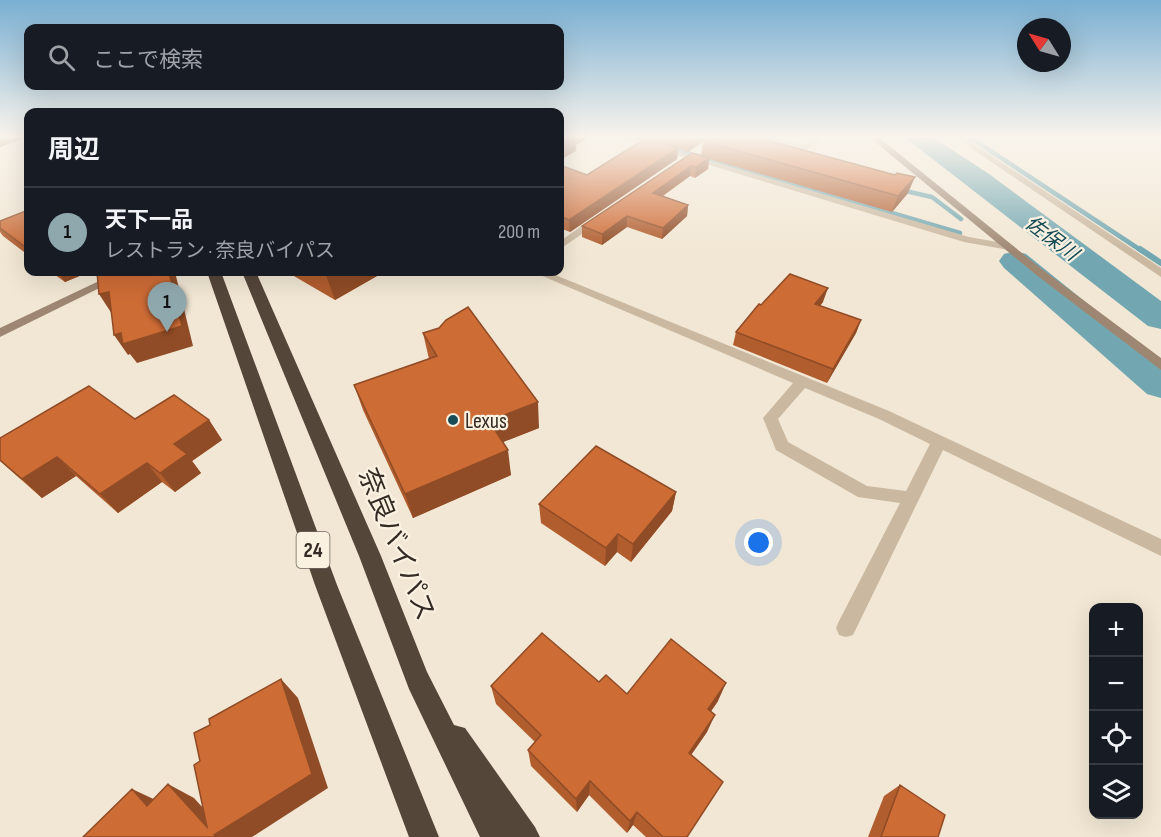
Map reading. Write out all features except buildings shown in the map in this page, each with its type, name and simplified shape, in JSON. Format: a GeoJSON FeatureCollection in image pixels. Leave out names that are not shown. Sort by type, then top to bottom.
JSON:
{"type":"FeatureCollection","features":[{"type":"Feature","properties":{"kind":"highway","name":"24"},"geometry":{"type":"LineString","coordinates":[[215,276],[281,463],[422,834]]}},
{"type":"Feature","properties":{"kind":"highway","name":"奈良バイパス"},"geometry":{"type":"LineString","coordinates":[[251,276],[370,556],[418,680],[495,837]]}},
{"type":"Feature","properties":{"kind":"highway"},"geometry":{"type":"LineString","coordinates":[[418,680],[525,837]]}},
{"type":"Feature","properties":{"kind":"street"},"geometry":{"type":"LineString","coordinates":[[745,175],[968,240],[1009,247]]}},
{"type":"Feature","properties":{"kind":"street"},"geometry":{"type":"LineString","coordinates":[[920,175],[1161,365]]}},
{"type":"Feature","properties":{"kind":"street"},"geometry":{"type":"LineString","coordinates":[[1015,175],[1161,273]]}},
{"type":"Feature","properties":{"kind":"street"},"geometry":{"type":"LineString","coordinates":[[564,243],[609,212]]}},
{"type":"Feature","properties":{"kind":"street"},"geometry":{"type":"LineString","coordinates":[[0,333],[118,276]]}},
{"type":"Feature","properties":{"kind":"street"},"geometry":{"type":"LineString","coordinates":[[549,276],[884,415],[1161,548]]}},
{"type":"Feature","properties":{"kind":"street"},"geometry":{"type":"LineString","coordinates":[[802,381],[770,418],[783,446],[864,492],[911,498]]}},
{"type":"Feature","properties":{"kind":"street"},"geometry":{"type":"LineString","coordinates":[[846,628],[939,442]]}},
{"type":"Feature","properties":{"kind":"waterway"},"geometry":{"type":"LineString","coordinates":[[762,175],[960,233]]}},
{"type":"Feature","properties":{"kind":"waterway","name":"佐保川"},"geometry":{"type":"LineString","coordinates":[[972,175],[1161,318]]}},
{"type":"Feature","properties":{"kind":"waterway"},"geometry":{"type":"LineString","coordinates":[[1027,175],[1142,251]]}},
{"type":"Feature","properties":{"kind":"waterway"},"geometry":{"type":"LineString","coordinates":[[901,190],[932,197],[961,219]]}},
{"type":"Feature","properties":{"kind":"waterway"},"geometry":{"type":"LineString","coordinates":[[1140,249],[1161,263]]}},
{"type":"Feature","properties":{"kind":"waterway"},"geometry":{"type":"LineString","coordinates":[[1015,261],[1161,384]]}},
{"type":"Feature","properties":{"kind":"place","name":"天下一品"},"geometry":{"type":"Point","coordinates":[167,332]}},
{"type":"Feature","properties":{"kind":"place","name":"Lexus"},"geometry":{"type":"Point","coordinates":[453,420]}}]}
